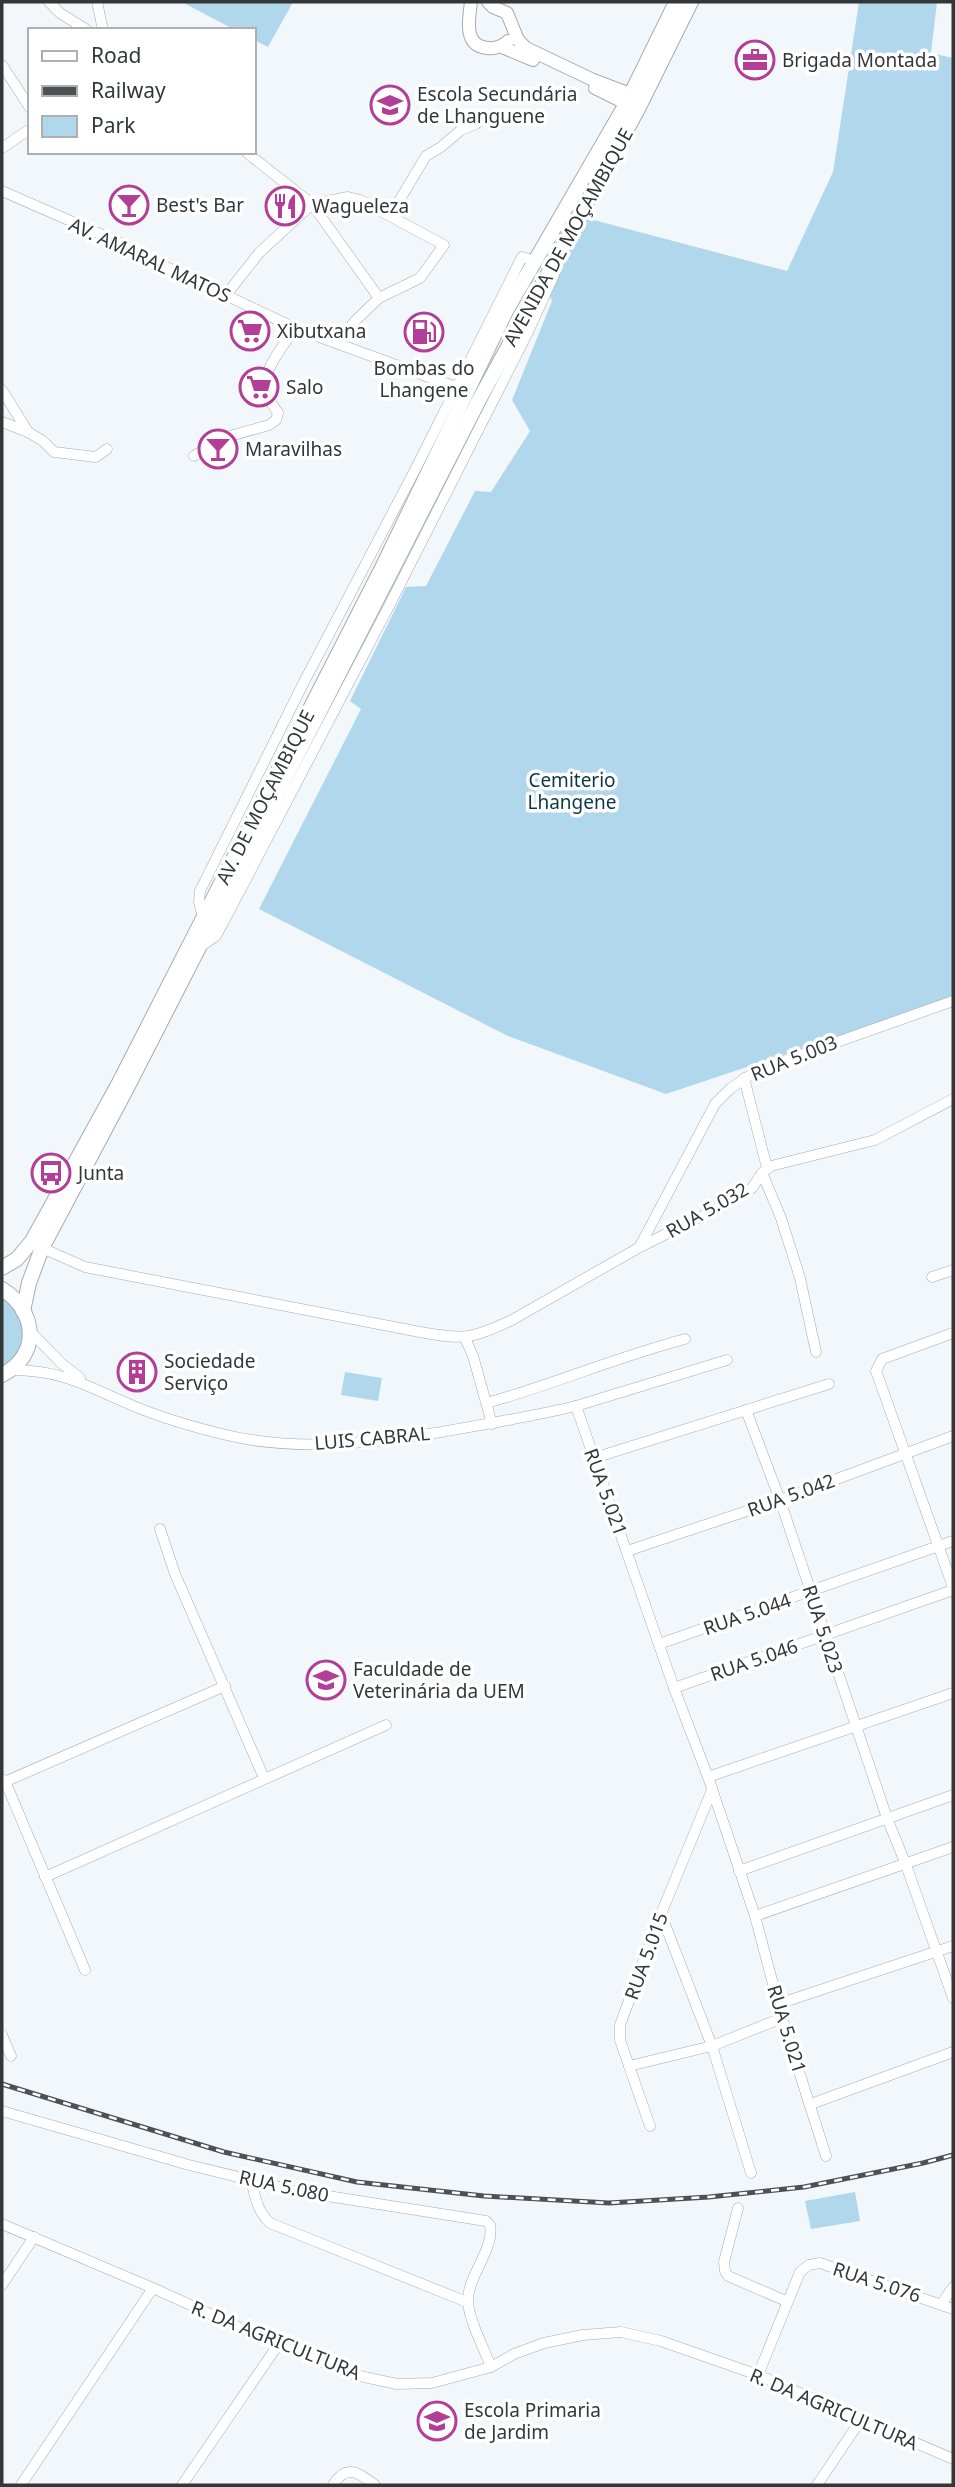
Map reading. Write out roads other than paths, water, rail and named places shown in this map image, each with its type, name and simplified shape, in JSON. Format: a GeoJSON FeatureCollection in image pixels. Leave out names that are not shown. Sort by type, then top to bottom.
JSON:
{"type":"FeatureCollection","features":[{"type":"Feature","properties":{"kind":"highway"},"geometry":{"type":"LineString","coordinates":[[634,102],[676,2]]}},
{"type":"Feature","properties":{"kind":"highway"},"geometry":{"type":"LineString","coordinates":[[634,102],[691,2]]}},
{"type":"Feature","properties":{"kind":"highway","name":"AVENIDA DE MOÇAMBIQUE"},"geometry":{"type":"LineString","coordinates":[[493,374],[557,257],[634,102]]}},
{"type":"Feature","properties":{"kind":"highway","name":"AVENIDA DE MOÇAMBIQUE"},"geometry":{"type":"LineString","coordinates":[[506,311],[634,102]]}},
{"type":"Feature","properties":{"kind":"highway","name":"AV. DE MOÇAMBIQUE"},"geometry":{"type":"LineString","coordinates":[[2,1268],[17,1259],[32,1241],[120,1082],[381,570],[506,311]]}},
{"type":"Feature","properties":{"kind":"highway","name":"AV. DE MOÇAMBIQUE"},"geometry":{"type":"LineString","coordinates":[[23,1311],[29,1283],[42,1248],[493,374]]}},
{"type":"Feature","properties":{"kind":"highway"},"geometry":{"type":"LineString","coordinates":[[2,1289],[23,1311],[30,1331],[26,1353],[7,1372]]}},
{"type":"Feature","properties":{"kind":"main road"},"geometry":{"type":"LineString","coordinates":[[471,2],[469,32],[472,40],[481,48],[502,47],[634,102]]}},
{"type":"Feature","properties":{"kind":"main road"},"geometry":{"type":"LineString","coordinates":[[470,19],[478,10],[490,4],[507,13],[519,40],[526,48],[634,102]]}},
{"type":"Feature","properties":{"kind":"main road"},"geometry":{"type":"LineString","coordinates":[[502,47],[509,39],[512,25]]}},
{"type":"Feature","properties":{"kind":"street"},"geometry":{"type":"LineString","coordinates":[[50,2],[60,13],[83,28]]}},
{"type":"Feature","properties":{"kind":"street"},"geometry":{"type":"LineString","coordinates":[[97,2],[103,28]]}},
{"type":"Feature","properties":{"kind":"street"},"geometry":{"type":"LineString","coordinates":[[2,65],[28,105]]}},
{"type":"Feature","properties":{"kind":"street"},"geometry":{"type":"LineString","coordinates":[[390,216],[426,156],[441,148],[461,130],[476,124]]}},
{"type":"Feature","properties":{"kind":"street"},"geometry":{"type":"LineString","coordinates":[[2,148],[28,130]]}},
{"type":"Feature","properties":{"kind":"street"},"geometry":{"type":"LineString","coordinates":[[249,154],[312,204],[379,298]]}},
{"type":"Feature","properties":{"kind":"street","name":"AV. AMARAL MATOS"},"geometry":{"type":"LineString","coordinates":[[2,191],[121,243],[295,328],[456,387]]}},
{"type":"Feature","properties":{"kind":"street"},"geometry":{"type":"LineString","coordinates":[[226,295],[259,254],[312,204],[348,197],[360,200],[444,245],[420,278],[379,298],[355,321],[338,344]]}},
{"type":"Feature","properties":{"kind":"street"},"geometry":{"type":"LineString","coordinates":[[203,917],[199,902],[204,883],[522,257],[536,261]]}},
{"type":"Feature","properties":{"kind":"street"},"geometry":{"type":"LineString","coordinates":[[199,948],[218,933],[388,608],[543,301],[556,270],[557,257]]}},
{"type":"Feature","properties":{"kind":"street"},"geometry":{"type":"LineString","coordinates":[[194,456],[223,438],[269,425],[276,420],[278,413],[264,384],[270,367],[295,328]]}},
{"type":"Feature","properties":{"kind":"street"},"geometry":{"type":"LineString","coordinates":[[2,390],[28,432]]}},
{"type":"Feature","properties":{"kind":"street"},"geometry":{"type":"LineString","coordinates":[[2,422],[28,432],[54,452],[96,457],[107,449]]}},
{"type":"Feature","properties":{"kind":"street","name":"RUA 5.003"},"geometry":{"type":"LineString","coordinates":[[640,1247],[715,1104],[744,1078],[800,1053],[953,1001]]}},
{"type":"Feature","properties":{"kind":"street"},"geometry":{"type":"LineString","coordinates":[[744,1078],[764,1170],[797,1268],[816,1352]]}},
{"type":"Feature","properties":{"kind":"street","name":"RUA 5.032"},"geometry":{"type":"LineString","coordinates":[[465,1338],[491,1331],[640,1247],[724,1205],[752,1188],[764,1170],[869,1143],[953,1100]]}},
{"type":"Feature","properties":{"kind":"street"},"geometry":{"type":"LineString","coordinates":[[42,1248],[85,1267],[420,1332],[465,1338],[473,1356],[492,1424],[576,1406],[727,1360]]}},
{"type":"Feature","properties":{"kind":"street"},"geometry":{"type":"LineString","coordinates":[[932,1277],[953,1270]]}},
{"type":"Feature","properties":{"kind":"street","name":"LUIS CABRAL"},"geometry":{"type":"LineString","coordinates":[[30,1331],[61,1363],[92,1386]]}},
{"type":"Feature","properties":{"kind":"street"},"geometry":{"type":"LineString","coordinates":[[953,1333],[881,1359],[876,1371],[953,1589]]}},
{"type":"Feature","properties":{"kind":"street"},"geometry":{"type":"LineString","coordinates":[[487,1403],[531,1391],[636,1353],[685,1339]]}},
{"type":"Feature","properties":{"kind":"street","name":"LUIS CABRAL"},"geometry":{"type":"LineString","coordinates":[[7,1372],[56,1373],[160,1417],[247,1440],[300,1445],[342,1445],[492,1424]]}},
{"type":"Feature","properties":{"kind":"street"},"geometry":{"type":"LineString","coordinates":[[594,1458],[829,1384]]}},
{"type":"Feature","properties":{"kind":"street","name":"RUA 5.021"},"geometry":{"type":"LineString","coordinates":[[576,1406],[674,1688],[708,1777],[754,1916],[782,2018],[826,2156]]}},
{"type":"Feature","properties":{"kind":"street","name":"RUA 5.023"},"geometry":{"type":"LineString","coordinates":[[746,1410],[780,1500],[887,1818],[953,1998]]}},
{"type":"Feature","properties":{"kind":"street","name":"RUA 5.042"},"geometry":{"type":"LineString","coordinates":[[627,1551],[780,1500],[953,1436]]}},
{"type":"Feature","properties":{"kind":"street"},"geometry":{"type":"LineString","coordinates":[[160,1529],[175,1574],[264,1778]]}},
{"type":"Feature","properties":{"kind":"street","name":"RUA 5.044"},"geometry":{"type":"LineString","coordinates":[[659,1644],[953,1541]]}},
{"type":"Feature","properties":{"kind":"street","name":"RUA 5.046"},"geometry":{"type":"LineString","coordinates":[[674,1688],[953,1589]]}},
{"type":"Feature","properties":{"kind":"street"},"geometry":{"type":"LineString","coordinates":[[85,1970],[3,1781],[225,1686]]}},
{"type":"Feature","properties":{"kind":"street"},"geometry":{"type":"LineString","coordinates":[[708,1777],[953,1693]]}},
{"type":"Feature","properties":{"kind":"street"},"geometry":{"type":"LineString","coordinates":[[45,1877],[386,1725]]}},
{"type":"Feature","properties":{"kind":"street","name":"RUA 5.015"},"geometry":{"type":"LineString","coordinates":[[649,2126],[620,2040],[621,2025],[661,1914],[712,1790]]}},
{"type":"Feature","properties":{"kind":"street"},"geometry":{"type":"LineString","coordinates":[[739,1871],[953,1795]]}},
{"type":"Feature","properties":{"kind":"street"},"geometry":{"type":"LineString","coordinates":[[754,1916],[953,1847]]}},
{"type":"Feature","properties":{"kind":"street"},"geometry":{"type":"LineString","coordinates":[[661,1914],[712,2046],[751,2172]]}},
{"type":"Feature","properties":{"kind":"street"},"geometry":{"type":"LineString","coordinates":[[778,2004],[953,1946]]}},
{"type":"Feature","properties":{"kind":"street"},"geometry":{"type":"LineString","coordinates":[[629,2066],[712,2046],[782,2018]]}},
{"type":"Feature","properties":{"kind":"street"},"geometry":{"type":"LineString","coordinates":[[2,2035],[11,2056]]}},
{"type":"Feature","properties":{"kind":"street"},"geometry":{"type":"LineString","coordinates":[[811,2104],[953,2052]]}},
{"type":"Feature","properties":{"kind":"street","name":"RUA 5.080"},"geometry":{"type":"LineString","coordinates":[[2,2111],[296,2191],[486,2221],[490,2225],[491,2236],[469,2287],[467,2302]]}},
{"type":"Feature","properties":{"kind":"street"},"geometry":{"type":"LineString","coordinates":[[251,2180],[258,2206],[270,2223],[467,2302],[491,2367]]}},
{"type":"Feature","properties":{"kind":"street"},"geometry":{"type":"LineString","coordinates":[[738,2208],[724,2262],[725,2271],[728,2276],[786,2301]]}},
{"type":"Feature","properties":{"kind":"street","name":"R. DA AGRICULTURA"},"geometry":{"type":"LineString","coordinates":[[2,2224],[355,2375],[397,2384],[432,2383],[491,2367],[514,2354],[544,2343],[583,2334],[621,2333],[661,2341],[758,2375],[953,2459]]}},
{"type":"Feature","properties":{"kind":"street"},"geometry":{"type":"LineString","coordinates":[[2,2285],[34,2237]]}},
{"type":"Feature","properties":{"kind":"street","name":"RUA 5.076"},"geometry":{"type":"LineString","coordinates":[[758,2375],[786,2301],[800,2272],[809,2265],[820,2263],[953,2309]]}},
{"type":"Feature","properties":{"kind":"street","name":"RUA 5.076"},"geometry":{"type":"LineString","coordinates":[[942,2303],[953,2287]]}},
{"type":"Feature","properties":{"kind":"street"},"geometry":{"type":"LineString","coordinates":[[21,2485],[153,2288]]}},
{"type":"Feature","properties":{"kind":"street"},"geometry":{"type":"LineString","coordinates":[[182,2485],[278,2344]]}},
{"type":"Feature","properties":{"kind":"street"},"geometry":{"type":"LineString","coordinates":[[817,2485],[860,2421]]}},
{"type":"Feature","properties":{"kind":"street"},"geometry":{"type":"LineString","coordinates":[[332,2485],[345,2472],[356,2472],[375,2485]]}},
{"type":"Feature","properties":{"kind":"railway"},"geometry":{"type":"LineString","coordinates":[[2,2084],[224,2152],[357,2182],[484,2196],[609,2203],[709,2197],[804,2187],[953,2155]]}},
{"type":"Feature","properties":{"kind":"place","name":"Brigada Montada"},"geometry":{"type":"Point","coordinates":[755,60]}},
{"type":"Feature","properties":{"kind":"place","name":"Escola Secundária de Lhanguene"},"geometry":{"type":"Point","coordinates":[390,105]}},
{"type":"Feature","properties":{"kind":"place","name":"Best's Bar"},"geometry":{"type":"Point","coordinates":[129,205]}},
{"type":"Feature","properties":{"kind":"place","name":"Wagueleza"},"geometry":{"type":"Point","coordinates":[285,206]}},
{"type":"Feature","properties":{"kind":"place","name":"Xibutxana"},"geometry":{"type":"Point","coordinates":[250,331]}},
{"type":"Feature","properties":{"kind":"place","name":"Bombas do Lhangene"},"geometry":{"type":"Point","coordinates":[424,332]}},
{"type":"Feature","properties":{"kind":"place","name":"Salo"},"geometry":{"type":"Point","coordinates":[259,387]}},
{"type":"Feature","properties":{"kind":"place","name":"Maravilhas"},"geometry":{"type":"Point","coordinates":[218,449]}},
{"type":"Feature","properties":{"kind":"place","name":"Junta"},"geometry":{"type":"Point","coordinates":[51,1173]}},
{"type":"Feature","properties":{"kind":"place","name":"Sociedade Serviço"},"geometry":{"type":"Point","coordinates":[137,1372]}},
{"type":"Feature","properties":{"kind":"place","name":"Faculdade de Veterinária da UEM"},"geometry":{"type":"Point","coordinates":[326,1680]}},
{"type":"Feature","properties":{"kind":"place","name":"Escola Primaria de Jardim"},"geometry":{"type":"Point","coordinates":[437,2421]}},
{"type":"Feature","properties":{"kind":"park label","name":"Cemiterio Lhangene"},"geometry":{"type":"Point","coordinates":[572,791]}}]}
